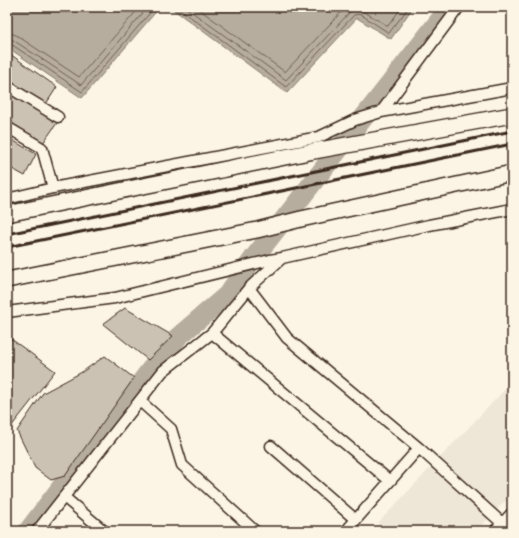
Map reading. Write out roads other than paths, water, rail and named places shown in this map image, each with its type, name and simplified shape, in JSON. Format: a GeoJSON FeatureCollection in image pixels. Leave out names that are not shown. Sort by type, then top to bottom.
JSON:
{"type":"FeatureCollection","features":[{"type":"Feature","properties":{"kind":"main road"},"geometry":{"type":"LineString","coordinates":[[7,214],[314,152],[512,115]]}},
{"type":"Feature","properties":{"kind":"main road"},"geometry":{"type":"LineString","coordinates":[[7,280],[257,230],[301,219],[512,174]]}},
{"type":"Feature","properties":{"kind":"street"},"geometry":{"type":"LineString","coordinates":[[378,113],[459,7]]}},
{"type":"Feature","properties":{"kind":"street"},"geometry":{"type":"LineString","coordinates":[[7,86],[58,117]]}},
{"type":"Feature","properties":{"kind":"street"},"geometry":{"type":"LineString","coordinates":[[7,199],[53,188],[318,137],[355,120],[378,113],[512,88]]}},
{"type":"Feature","properties":{"kind":"street"},"geometry":{"type":"LineString","coordinates":[[7,127],[42,148],[53,188]]}},
{"type":"Feature","properties":{"kind":"street"},"geometry":{"type":"LineString","coordinates":[[7,312],[114,298],[234,268],[429,225],[512,209]]}},
{"type":"Feature","properties":{"kind":"street"},"geometry":{"type":"LineString","coordinates":[[37,531],[163,371],[212,333],[249,288],[282,258]]}},
{"type":"Feature","properties":{"kind":"street"},"geometry":{"type":"LineString","coordinates":[[249,288],[287,338],[419,448],[502,523]]}},
{"type":"Feature","properties":{"kind":"street"},"geometry":{"type":"LineString","coordinates":[[212,333],[390,481]]}},
{"type":"Feature","properties":{"kind":"street"},"geometry":{"type":"LineString","coordinates":[[140,401],[171,429],[182,465],[255,531]]}},
{"type":"Feature","properties":{"kind":"street"},"geometry":{"type":"LineString","coordinates":[[271,446],[353,527],[419,448]]}},
{"type":"Feature","properties":{"kind":"street"},"geometry":{"type":"LineString","coordinates":[[64,497],[104,531]]}},
{"type":"Feature","properties":{"kind":"street"},"geometry":{"type":"LineString","coordinates":[[495,531],[512,513]]}},
{"type":"Feature","properties":{"kind":"water"},"geometry":{"type":"Polygon","coordinates":[[[7,7],[160,7],[82,98],[7,47],[7,7]]]}},
{"type":"Feature","properties":{"kind":"water"},"geometry":{"type":"Polygon","coordinates":[[[170,7],[413,7],[391,39],[357,18],[287,93],[170,7]]]}},
{"type":"Feature","properties":{"kind":"waterway"},"geometry":{"type":"LineString","coordinates":[[28,531],[151,369],[178,337],[227,295],[253,259],[450,7]]}},
{"type":"Feature","properties":{"kind":"railway"},"geometry":{"type":"LineString","coordinates":[[7,234],[512,131]]}},
{"type":"Feature","properties":{"kind":"railway"},"geometry":{"type":"LineString","coordinates":[[7,247],[512,144]]}}]}
